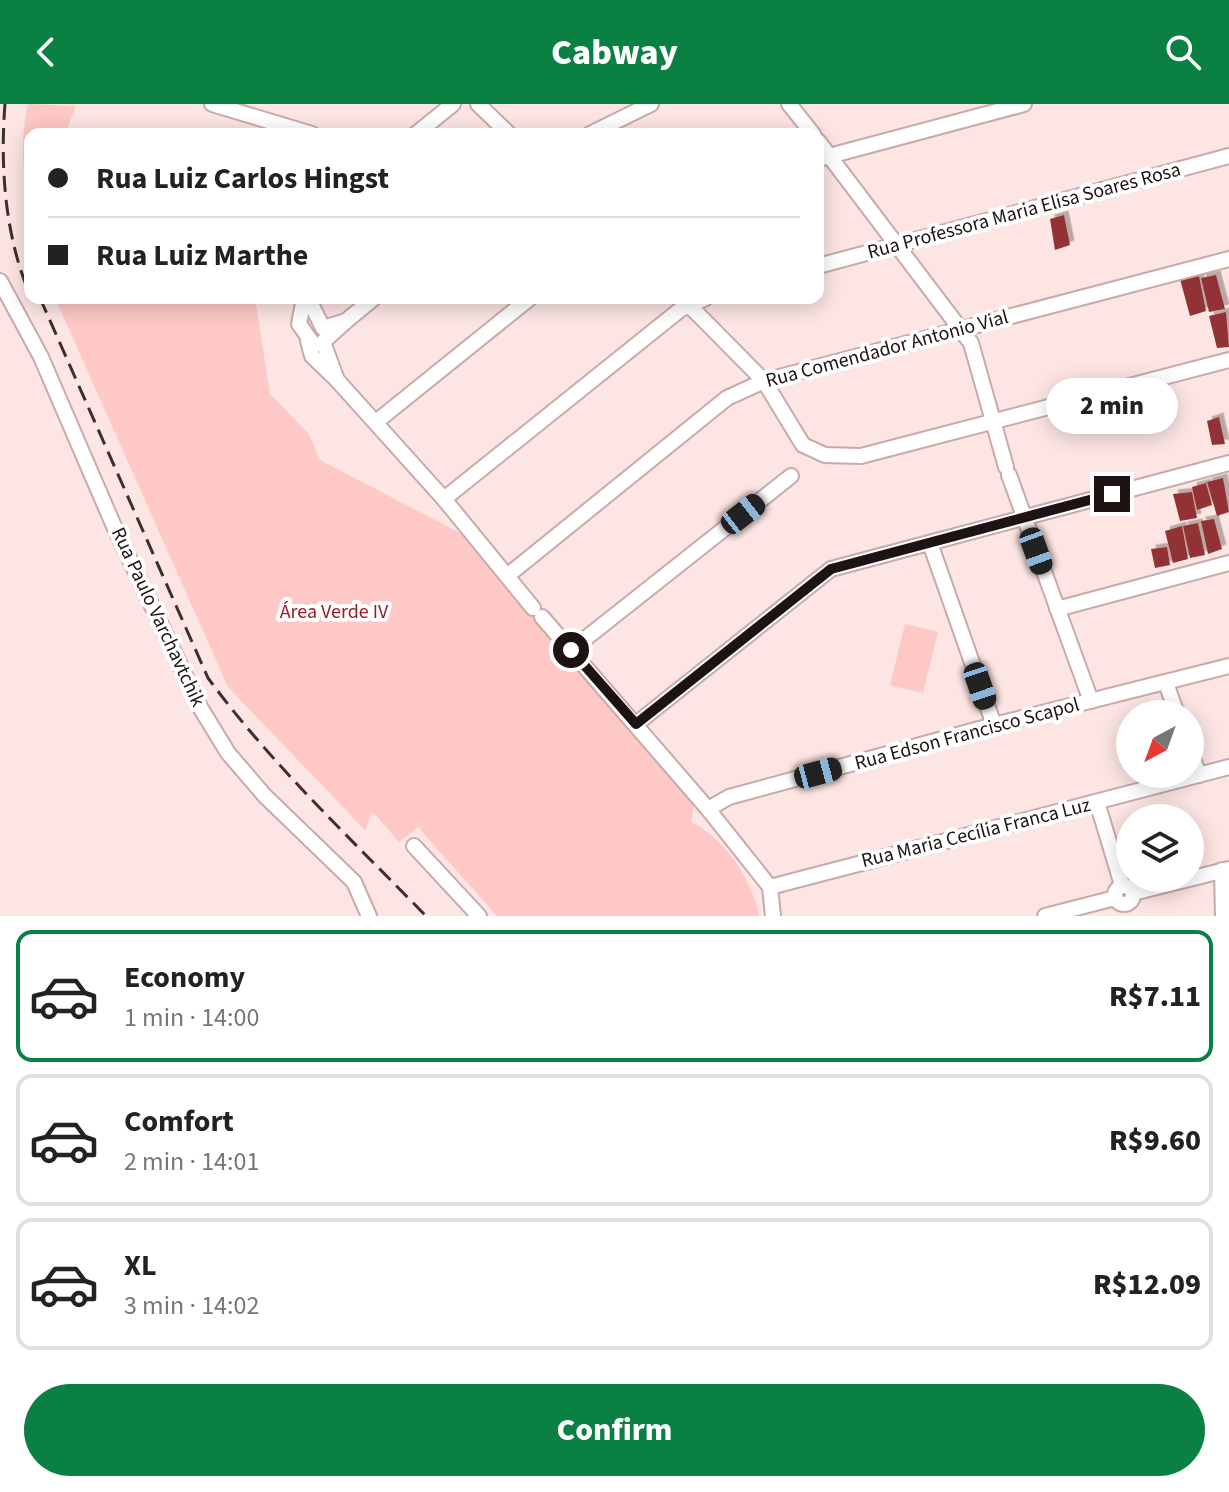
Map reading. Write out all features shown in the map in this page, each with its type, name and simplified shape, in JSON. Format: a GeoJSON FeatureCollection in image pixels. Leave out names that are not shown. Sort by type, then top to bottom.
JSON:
{"type":"FeatureCollection","features":[{"type":"Feature","properties":{"kind":"street"},"geometry":{"type":"LineString","coordinates":[[212,104],[292,128]]}},
{"type":"Feature","properties":{"kind":"street"},"geometry":{"type":"LineString","coordinates":[[423,128],[453,104]]}},
{"type":"Feature","properties":{"kind":"street"},"geometry":{"type":"LineString","coordinates":[[478,104],[503,128]]}},
{"type":"Feature","properties":{"kind":"street"},"geometry":{"type":"LineString","coordinates":[[601,128],[634,109],[651,104]]}},
{"type":"Feature","properties":{"kind":"street"},"geometry":{"type":"LineString","coordinates":[[789,104],[808,128]]}},
{"type":"Feature","properties":{"kind":"street"},"geometry":{"type":"LineString","coordinates":[[1024,104],[824,157],[971,343],[1008,471],[1091,701]]}},
{"type":"Feature","properties":{"kind":"street","name":"Rua Professora Maria Elisa Soares Rosa"},"geometry":{"type":"LineString","coordinates":[[824,264],[1229,156]]}},
{"type":"Feature","properties":{"kind":"street","name":"Rua Comendador Antonio Vial"},"geometry":{"type":"LineString","coordinates":[[507,576],[727,398],[764,381],[1229,259]]}},
{"type":"Feature","properties":{"kind":"street","name":"Rua Paulo Varchavtchik"},"geometry":{"type":"LineString","coordinates":[[0,281],[41,357],[123,547],[200,707],[228,753],[265,796],[354,882],[369,916]]}},
{"type":"Feature","properties":{"kind":"street"},"geometry":{"type":"LineString","coordinates":[[304,304],[299,324],[315,337]]}},
{"type":"Feature","properties":{"kind":"street"},"geometry":{"type":"LineString","coordinates":[[315,337],[346,321],[367,304]]}},
{"type":"Feature","properties":{"kind":"street"},"geometry":{"type":"LineString","coordinates":[[376,422],[523,304]]}},
{"type":"Feature","properties":{"kind":"street"},"geometry":{"type":"LineString","coordinates":[[444,499],[684,304]]}},
{"type":"Feature","properties":{"kind":"street"},"geometry":{"type":"LineString","coordinates":[[688,304],[764,381],[803,445],[825,455],[861,456],[1229,360]]}},
{"type":"Feature","properties":{"kind":"street"},"geometry":{"type":"LineString","coordinates":[[315,337],[312,356],[444,499],[708,809],[770,887],[773,916]]}},
{"type":"Feature","properties":{"kind":"street"},"geometry":{"type":"LineString","coordinates":[[636,724],[831,569],[1229,463]]}},
{"type":"Feature","properties":{"kind":"street"},"geometry":{"type":"LineString","coordinates":[[571,650],[791,476]]}},
{"type":"Feature","properties":{"kind":"street"},"geometry":{"type":"LineString","coordinates":[[930,543],[994,725]]}},
{"type":"Feature","properties":{"kind":"street"},"geometry":{"type":"LineString","coordinates":[[1057,609],[1229,563]]}},
{"type":"Feature","properties":{"kind":"street","name":"Rua Edson Francisco Scapol"},"geometry":{"type":"LineString","coordinates":[[708,809],[729,797],[994,725],[1229,666]]}},
{"type":"Feature","properties":{"kind":"street"},"geometry":{"type":"LineString","coordinates":[[1166,683],[1172,700]]}},
{"type":"Feature","properties":{"kind":"street","name":"Rua Maria Cecília Franca Luz"},"geometry":{"type":"LineString","coordinates":[[1204,774],[1229,767]]}},
{"type":"Feature","properties":{"kind":"street","name":"Rua Maria Cecília Franca Luz"},"geometry":{"type":"LineString","coordinates":[[770,887],[1150,788]]}},
{"type":"Feature","properties":{"kind":"street"},"geometry":{"type":"LineString","coordinates":[[1097,802],[1124,899]]}},
{"type":"Feature","properties":{"kind":"street"},"geometry":{"type":"LineString","coordinates":[[414,846],[479,916]]}},
{"type":"Feature","properties":{"kind":"street"},"geometry":{"type":"LineString","coordinates":[[1045,916],[1124,899],[1226,870],[1223,916]]}},
{"type":"Feature","properties":{"kind":"green space"},"geometry":{"type":"Polygon","coordinates":[[[28,104],[76,106],[67,128],[24,128],[28,104]]]}},
{"type":"Feature","properties":{"kind":"green space","name":"Área Verde IV"},"geometry":{"type":"Polygon","coordinates":[[[58,304],[256,304],[270,394],[308,433],[320,460],[464,535],[694,806],[691,822],[715,838],[735,862],[750,888],[759,916],[497,916],[418,827],[399,842],[372,811],[365,830],[228,687],[58,304]]]}},
{"type":"Feature","properties":{"kind":"green space"},"geometry":{"type":"Polygon","coordinates":[[[905,624],[938,632],[923,693],[890,685],[905,624]]]}},
{"type":"Feature","properties":{"kind":"building"},"geometry":{"type":"Polygon","coordinates":[[[1064,215],[1070,245],[1055,250],[1050,219],[1064,215]]]}},
{"type":"Feature","properties":{"kind":"building"},"geometry":{"type":"Polygon","coordinates":[[[1216,275],[1225,309],[1209,312],[1201,278],[1216,275]]]}},
{"type":"Feature","properties":{"kind":"building"},"geometry":{"type":"Polygon","coordinates":[[[1199,276],[1206,311],[1190,316],[1180,279],[1199,276]]]}},
{"type":"Feature","properties":{"kind":"building"},"geometry":{"type":"Polygon","coordinates":[[[1226,312],[1229,347],[1217,348],[1209,316],[1226,312]]]}},
{"type":"Feature","properties":{"kind":"building"},"geometry":{"type":"Polygon","coordinates":[[[1219,417],[1225,444],[1212,445],[1207,421],[1219,417]]]}},
{"type":"Feature","properties":{"kind":"building"},"geometry":{"type":"Polygon","coordinates":[[[1223,478],[1229,512],[1217,516],[1207,482],[1223,478]]]}},
{"type":"Feature","properties":{"kind":"building"},"geometry":{"type":"Polygon","coordinates":[[[1206,483],[1212,505],[1197,510],[1192,487],[1206,483]]]}},
{"type":"Feature","properties":{"kind":"building"},"geometry":{"type":"Polygon","coordinates":[[[1192,492],[1197,518],[1180,521],[1173,494],[1192,492]]]}},
{"type":"Feature","properties":{"kind":"building"},"geometry":{"type":"Polygon","coordinates":[[[1214,519],[1222,549],[1208,554],[1201,521],[1214,519]]]}},
{"type":"Feature","properties":{"kind":"building"},"geometry":{"type":"Polygon","coordinates":[[[1198,523],[1205,555],[1190,558],[1183,526],[1198,523]]]}},
{"type":"Feature","properties":{"kind":"building"},"geometry":{"type":"Polygon","coordinates":[[[1182,526],[1188,559],[1173,563],[1165,531],[1182,526]]]}},
{"type":"Feature","properties":{"kind":"building"},"geometry":{"type":"Polygon","coordinates":[[[1167,547],[1170,565],[1155,568],[1151,549],[1167,547]]]}},
{"type":"Feature","properties":{"kind":"railway"},"geometry":{"type":"LineString","coordinates":[[5,104],[3,153],[6,201],[24,278]]}},
{"type":"Feature","properties":{"kind":"railway"},"geometry":{"type":"LineString","coordinates":[[43,304],[208,678],[285,771],[426,916]]}},
{"type":"Feature","properties":{"kind":"route"},"geometry":{"type":"LineString","coordinates":[[571,650],[636,724],[831,569],[1112,494]]}}]}
